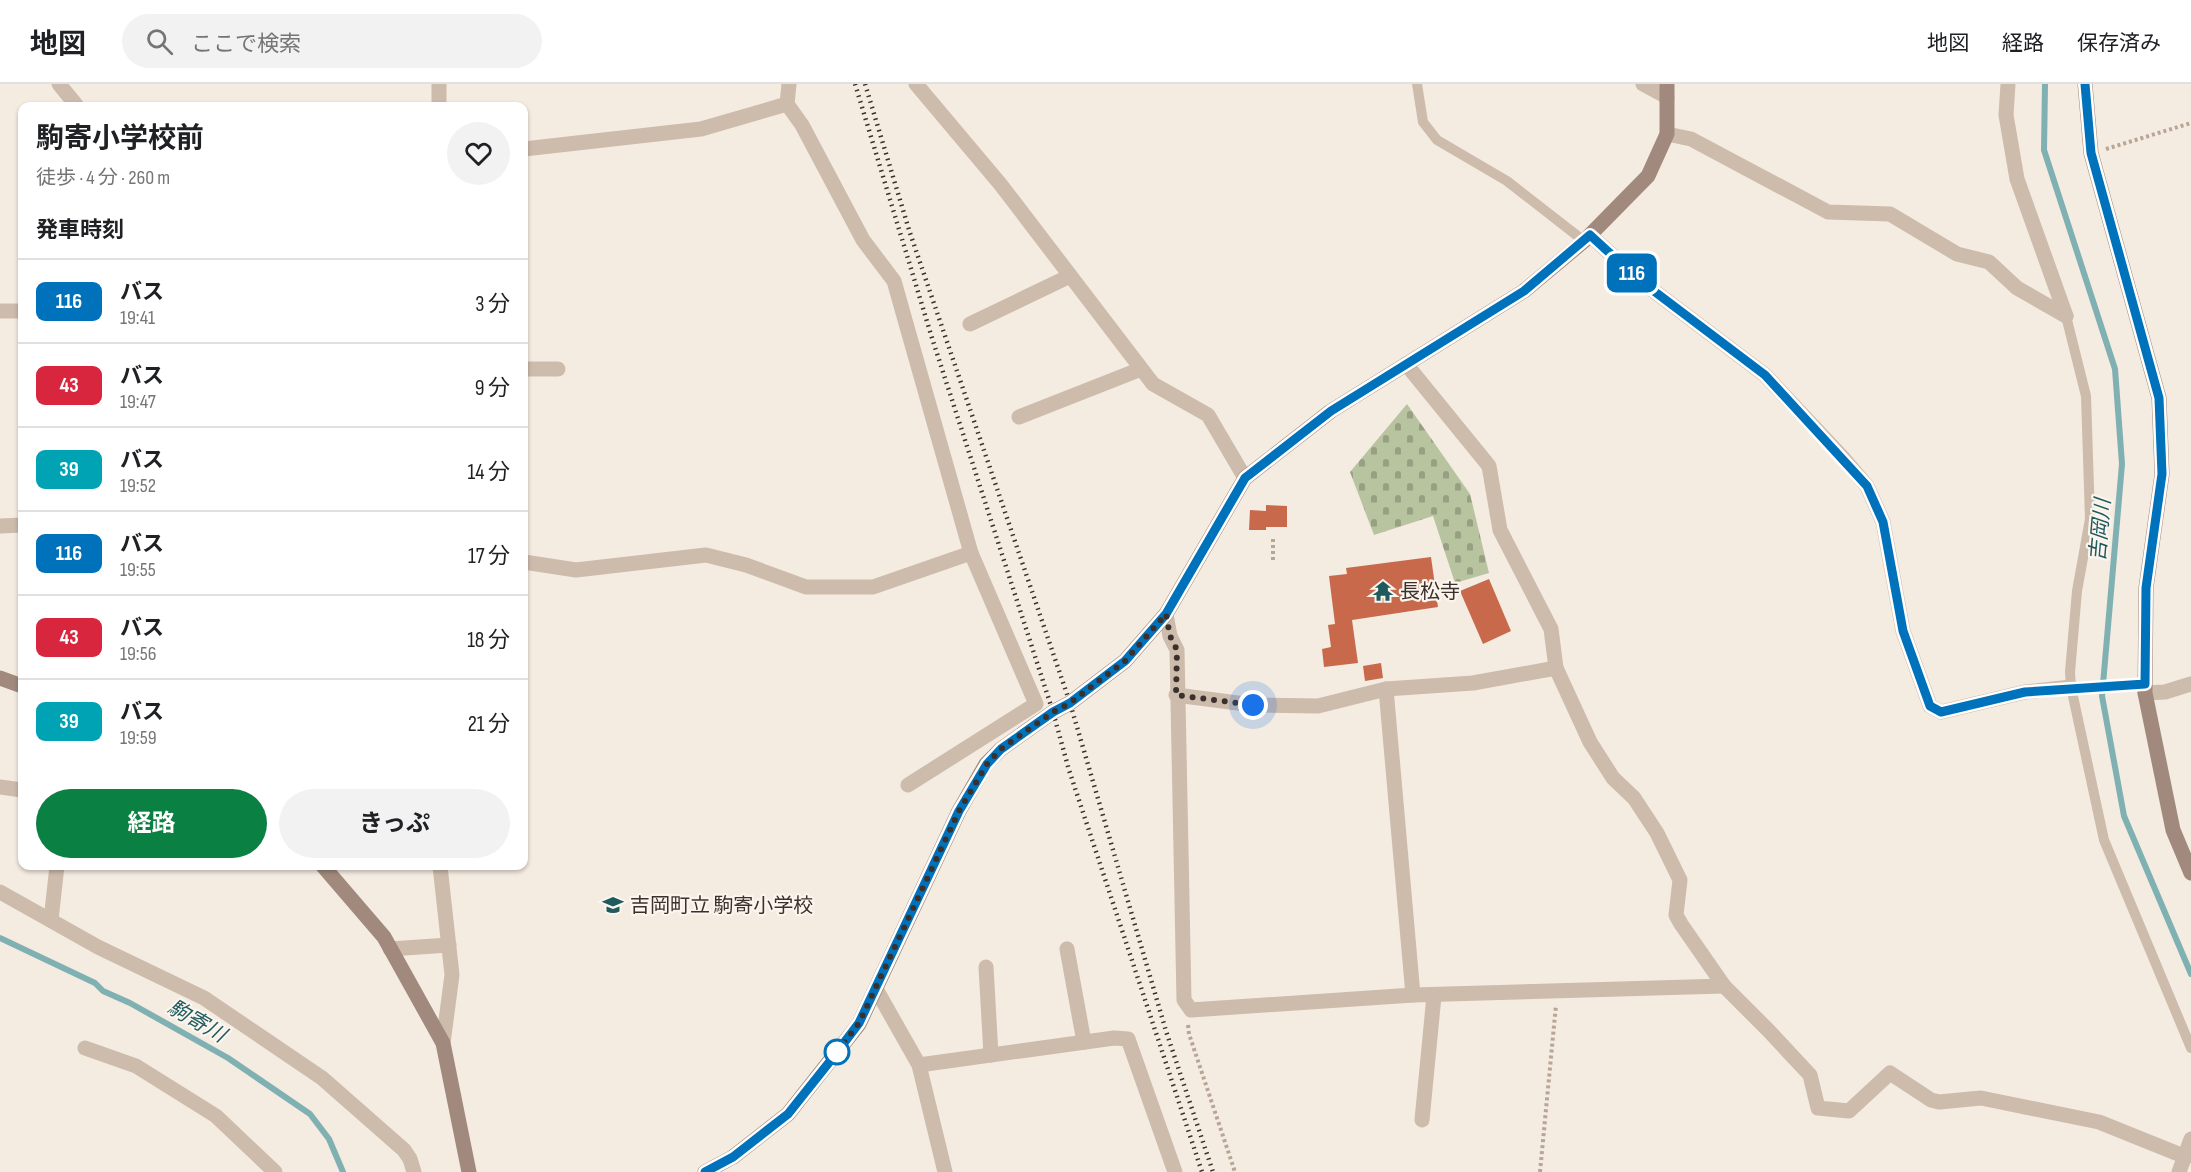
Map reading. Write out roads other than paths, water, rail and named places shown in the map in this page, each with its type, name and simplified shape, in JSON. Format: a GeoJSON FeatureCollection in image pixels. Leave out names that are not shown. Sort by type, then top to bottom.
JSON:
{"type":"FeatureCollection","features":[{"type":"Feature","properties":{"kind":"street"},"geometry":{"type":"LineString","coordinates":[[59,84],[74,102]]}},
{"type":"Feature","properties":{"kind":"street"},"geometry":{"type":"LineString","coordinates":[[439,84],[439,102]]}},
{"type":"Feature","properties":{"kind":"street"},"geometry":{"type":"LineString","coordinates":[[789,84],[788,104],[802,125],[863,240],[894,281],[971,553],[1036,704],[908,785]]}},
{"type":"Feature","properties":{"kind":"street"},"geometry":{"type":"LineString","coordinates":[[916,84],[1000,185],[1152,384],[1208,415],[1245,478]]}},
{"type":"Feature","properties":{"kind":"street"},"geometry":{"type":"LineString","coordinates":[[705,1172],[733,1157],[788,1114],[859,1023],[959,811],[987,764],[1001,749],[1053,712],[1070,703],[1125,661],[1166,614],[1245,478],[1331,411],[1524,291],[1587,238],[1648,176],[1667,134],[1667,90],[1643,84]]}},
{"type":"Feature","properties":{"kind":"street"},"geometry":{"type":"LineString","coordinates":[[2008,84],[2006,115],[2017,179],[2066,316]]}},
{"type":"Feature","properties":{"kind":"street"},"geometry":{"type":"LineString","coordinates":[[2085,84],[2091,153],[2159,398],[2162,474],[2146,588],[2145,688],[2173,830],[2191,873]]}},
{"type":"Feature","properties":{"kind":"street"},"geometry":{"type":"LineString","coordinates":[[528,148],[701,129],[788,104]]}},
{"type":"Feature","properties":{"kind":"street"},"geometry":{"type":"LineString","coordinates":[[1667,134],[1691,139],[1828,212],[1890,213],[1957,254],[1989,262],[2017,288],[2066,316]]}},
{"type":"Feature","properties":{"kind":"street"},"geometry":{"type":"LineString","coordinates":[[1587,238],[1765,375],[1867,486],[1883,522],[1903,631],[1930,706],[1941,712],[2025,692],[2077,687]]}},
{"type":"Feature","properties":{"kind":"street"},"geometry":{"type":"LineString","coordinates":[[970,324],[1070,276]]}},
{"type":"Feature","properties":{"kind":"street"},"geometry":{"type":"LineString","coordinates":[[0,311],[18,311]]}},
{"type":"Feature","properties":{"kind":"street"},"geometry":{"type":"LineString","coordinates":[[1406,364],[1490,466],[1500,530],[1551,629],[1556,668],[1590,742],[1613,778],[1634,798],[1657,833],[1680,880],[1676,915],[1724,986],[1810,1075],[1818,1108],[1849,1111],[1890,1072],[1931,1100],[1939,1102],[1981,1098],[2099,1122],[2186,1157]]}},
{"type":"Feature","properties":{"kind":"street"},"geometry":{"type":"LineString","coordinates":[[528,369],[558,369]]}},
{"type":"Feature","properties":{"kind":"street"},"geometry":{"type":"LineString","coordinates":[[1019,417],[1141,369]]}},
{"type":"Feature","properties":{"kind":"street"},"geometry":{"type":"LineString","coordinates":[[0,526],[18,525]]}},
{"type":"Feature","properties":{"kind":"street"},"geometry":{"type":"LineString","coordinates":[[528,563],[576,570],[706,555],[746,565],[806,587],[873,587],[971,553]]}},
{"type":"Feature","properties":{"kind":"street"},"geometry":{"type":"LineString","coordinates":[[1166,614],[1170,636],[1177,650],[1176,695],[1184,1000],[1191,1010],[1413,995],[1724,986]]}},
{"type":"Feature","properties":{"kind":"street"},"geometry":{"type":"LineString","coordinates":[[1176,695],[1253,705],[1318,706],[1386,689],[1473,683],[1556,668]]}},
{"type":"Feature","properties":{"kind":"street"},"geometry":{"type":"LineString","coordinates":[[0,678],[18,685]]}},
{"type":"Feature","properties":{"kind":"street"},"geometry":{"type":"LineString","coordinates":[[2145,688],[2165,692],[2191,684]]}},
{"type":"Feature","properties":{"kind":"street"},"geometry":{"type":"LineString","coordinates":[[1386,689],[1413,995]]}},
{"type":"Feature","properties":{"kind":"street"},"geometry":{"type":"LineString","coordinates":[[975,742],[987,764]]}},
{"type":"Feature","properties":{"kind":"street"},"geometry":{"type":"LineString","coordinates":[[0,787],[18,789]]}},
{"type":"Feature","properties":{"kind":"street"},"geometry":{"type":"LineString","coordinates":[[51,920],[57,870]]}},
{"type":"Feature","properties":{"kind":"street"},"geometry":{"type":"LineString","coordinates":[[327,870],[384,937],[443,1043],[469,1172]]}},
{"type":"Feature","properties":{"kind":"street"},"geometry":{"type":"LineString","coordinates":[[440,870],[452,975],[443,1043]]}},
{"type":"Feature","properties":{"kind":"street"},"geometry":{"type":"LineString","coordinates":[[0,892],[98,947],[204,998],[321,1078],[404,1150],[410,1158],[414,1172]]}},
{"type":"Feature","properties":{"kind":"street"},"geometry":{"type":"LineString","coordinates":[[390,949],[449,945]]}},
{"type":"Feature","properties":{"kind":"street"},"geometry":{"type":"LineString","coordinates":[[1067,949],[1084,1042]]}},
{"type":"Feature","properties":{"kind":"street"},"geometry":{"type":"LineString","coordinates":[[986,967],[991,1055]]}},
{"type":"Feature","properties":{"kind":"street"},"geometry":{"type":"LineString","coordinates":[[876,989],[919,1065],[945,1172]]}},
{"type":"Feature","properties":{"kind":"street"},"geometry":{"type":"LineString","coordinates":[[1422,1120],[1434,996]]}},
{"type":"Feature","properties":{"kind":"street"},"geometry":{"type":"LineString","coordinates":[[919,1065],[1114,1038],[1128,1039],[1175,1172]]}},
{"type":"Feature","properties":{"kind":"street"},"geometry":{"type":"LineString","coordinates":[[86,1048],[136,1066],[216,1116],[275,1172]]}},
{"type":"Feature","properties":{"kind":"street"},"geometry":{"type":"LineString","coordinates":[[2179,1172],[2191,1139]]}},
{"type":"Feature","properties":{"kind":"lane"},"geometry":{"type":"LineString","coordinates":[[1417,84],[1423,122],[1437,140],[1507,181],[1587,238]]}},
{"type":"Feature","properties":{"kind":"lane"},"geometry":{"type":"LineString","coordinates":[[2066,316],[2086,396],[2090,519],[2077,591],[2070,672],[2077,687],[2104,840],[2191,1048]]}},
{"type":"Feature","properties":{"kind":"lane"},"geometry":{"type":"LineString","coordinates":[[2077,687],[2127,684],[2145,688]]}},
{"type":"Feature","properties":{"kind":"waterway","name":"吉岡川"},"geometry":{"type":"LineString","coordinates":[[2045,84],[2044,150],[2115,369],[2122,464],[2102,696],[2124,816],[2191,974]]}},
{"type":"Feature","properties":{"kind":"waterway","name":"駒寄川"},"geometry":{"type":"LineString","coordinates":[[0,938],[95,983],[103,991],[130,1003],[228,1058],[310,1114],[329,1139],[343,1172]]}},
{"type":"Feature","properties":{"kind":"railway"},"geometry":{"type":"LineString","coordinates":[[855,84],[932,338],[1053,712],[1069,770],[1202,1172]]}},
{"type":"Feature","properties":{"kind":"railway"},"geometry":{"type":"LineString","coordinates":[[865,84],[910,233],[1070,703],[1166,1031],[1213,1172]]}},
{"type":"Feature","properties":{"kind":"place","name":"長松寺"},"geometry":{"type":"Point","coordinates":[1383,591]}},
{"type":"Feature","properties":{"kind":"place","name":"吉岡町立 駒寄小学校"},"geometry":{"type":"Point","coordinates":[613,905]}}]}
